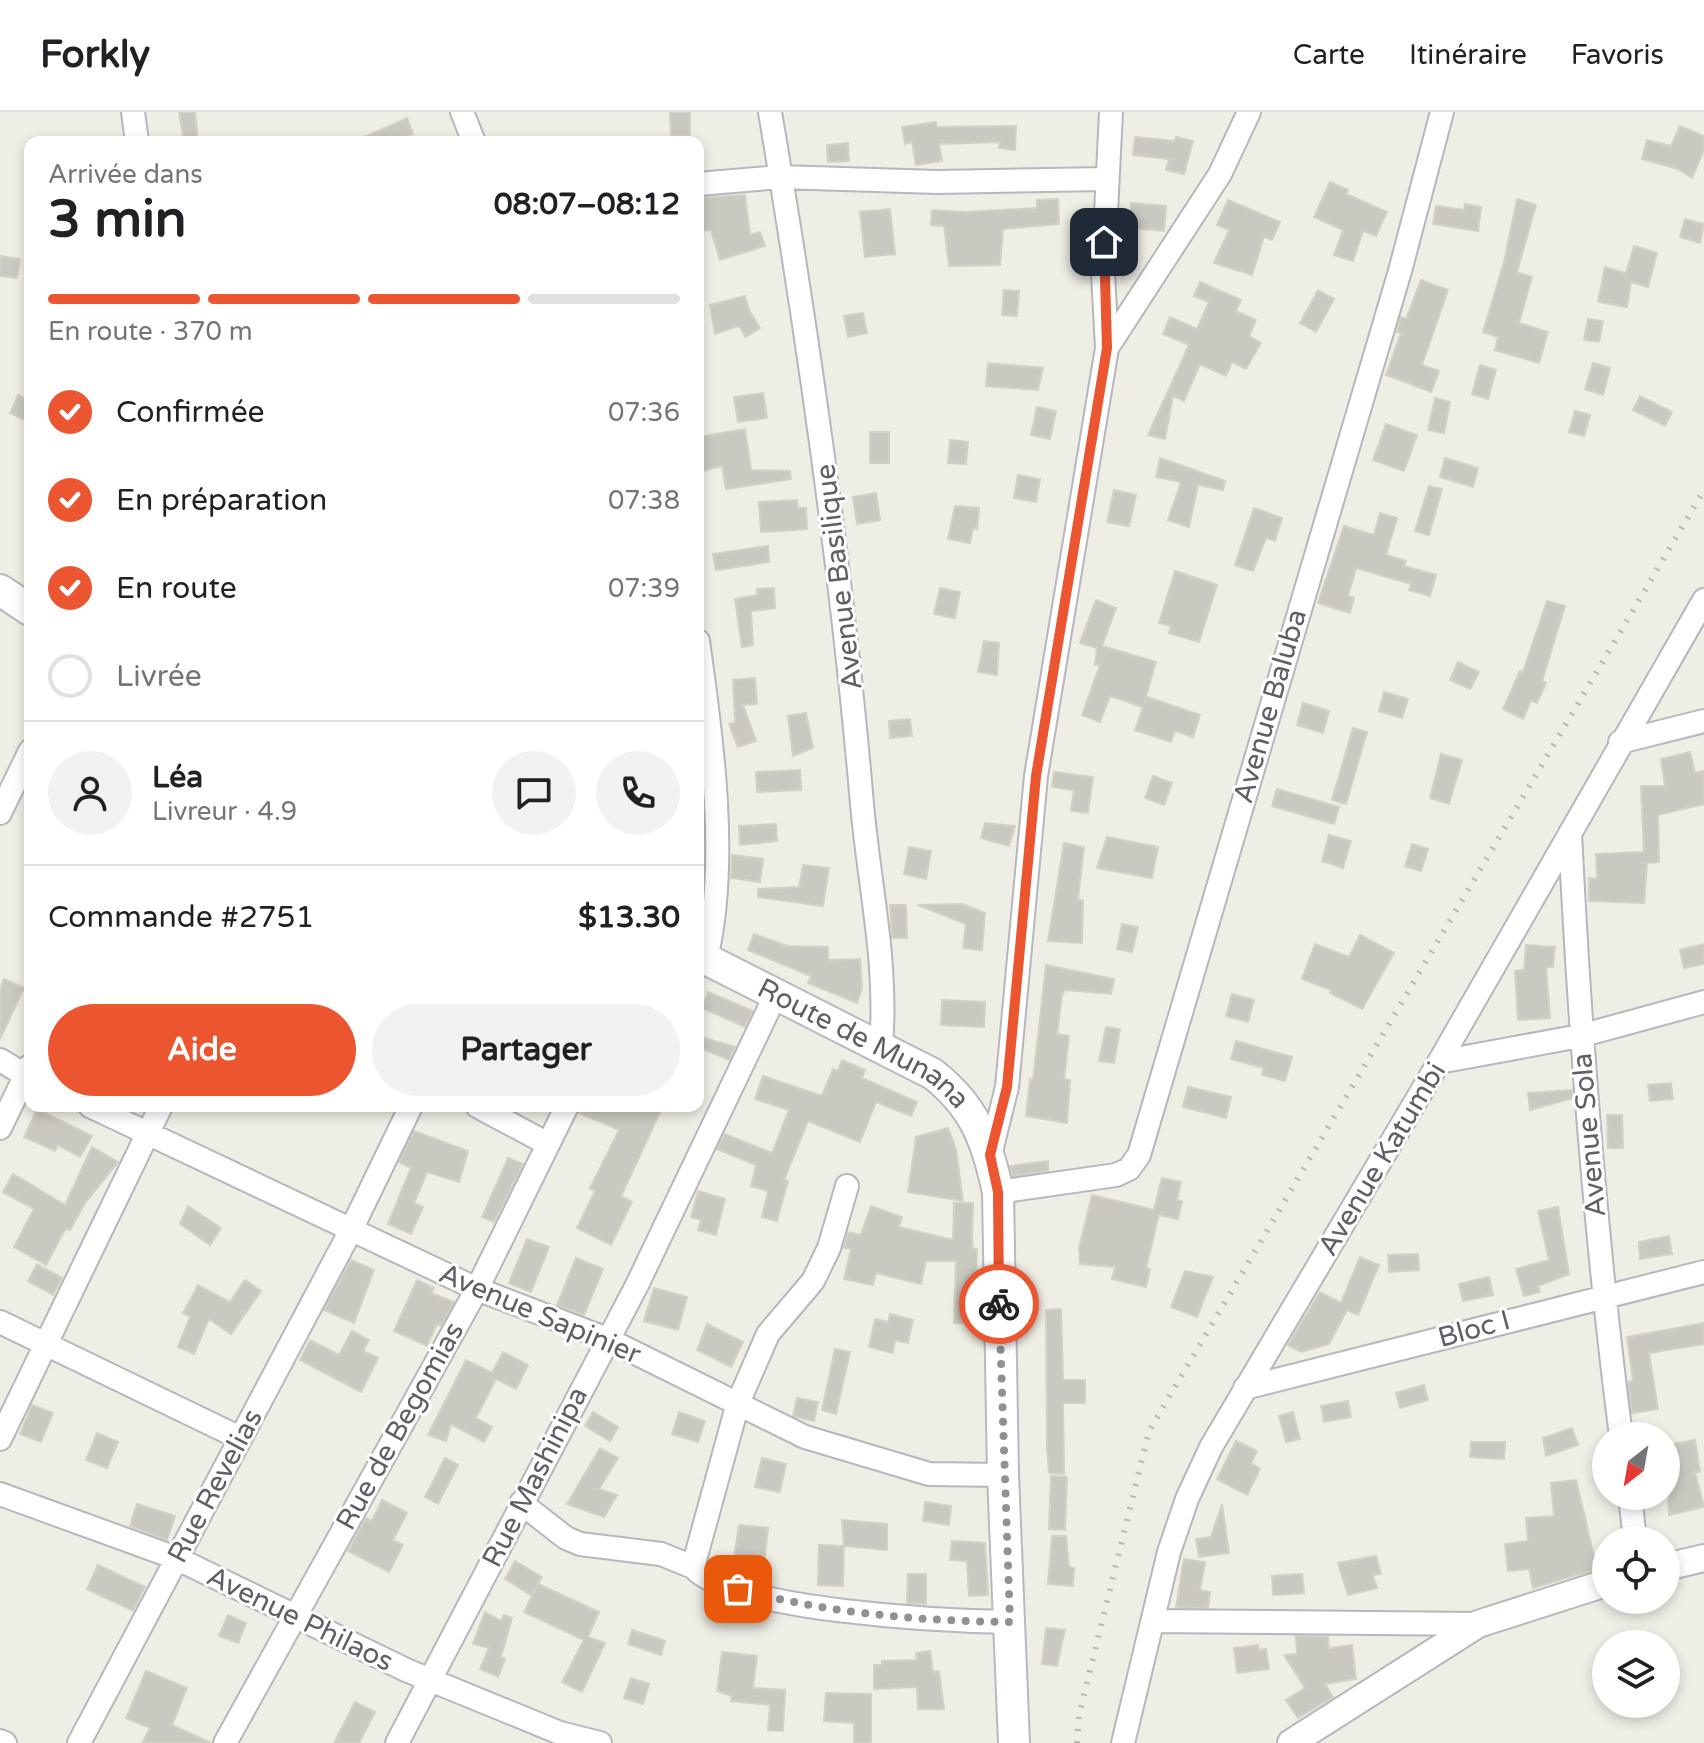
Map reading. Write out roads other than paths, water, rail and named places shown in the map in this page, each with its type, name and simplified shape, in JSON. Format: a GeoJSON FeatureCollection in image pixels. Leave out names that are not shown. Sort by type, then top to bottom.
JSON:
{"type":"FeatureCollection","features":[{"type":"Feature","properties":{"kind":"main road"},"geometry":{"type":"LineString","coordinates":[[0,590],[24,606]]}},
{"type":"Feature","properties":{"kind":"main road","name":"Route de Munana"},"geometry":{"type":"LineString","coordinates":[[704,958],[933,1074],[957,1093],[975,1119],[990,1155],[998,1192],[1003,1475],[1014,1743]]}},
{"type":"Feature","properties":{"kind":"street"},"geometry":{"type":"LineString","coordinates":[[133,112],[136,136]]}},
{"type":"Feature","properties":{"kind":"street"},"geometry":{"type":"LineString","coordinates":[[462,112],[472,136]]}},
{"type":"Feature","properties":{"kind":"street","name":"Avenue Basilique"},"geometry":{"type":"LineString","coordinates":[[770,112],[834,521],[863,811],[881,940],[881,1045]]}},
{"type":"Feature","properties":{"kind":"street"},"geometry":{"type":"LineString","coordinates":[[990,1155],[1007,1087],[1036,776],[1107,348],[1103,273],[1111,112]]}},
{"type":"Feature","properties":{"kind":"street"},"geometry":{"type":"LineString","coordinates":[[1107,348],[1220,174],[1249,112]]}},
{"type":"Feature","properties":{"kind":"street","name":"Avenue Baluba"},"geometry":{"type":"LineString","coordinates":[[998,1192],[1116,1175],[1129,1169],[1139,1155],[1400,271],[1442,112]]}},
{"type":"Feature","properties":{"kind":"street"},"geometry":{"type":"LineString","coordinates":[[704,183],[780,177],[937,182],[1107,179]]}},
{"type":"Feature","properties":{"kind":"street","name":"Avenue Katumbi"},"geometry":{"type":"LineString","coordinates":[[1123,1743],[1136,1676],[1154,1621],[1169,1552],[1187,1499],[1245,1388],[1439,1062],[1704,600]]}},
{"type":"Feature","properties":{"kind":"street"},"geometry":{"type":"LineString","coordinates":[[704,683],[718,900],[704,950]]}},
{"type":"Feature","properties":{"kind":"street"},"geometry":{"type":"LineString","coordinates":[[1620,742],[1704,721]]}},
{"type":"Feature","properties":{"kind":"street"},"geometry":{"type":"LineString","coordinates":[[0,813],[24,763]]}},
{"type":"Feature","properties":{"kind":"street","name":"Avenue Sola"},"geometry":{"type":"LineString","coordinates":[[1570,833],[1580,1036],[1603,1295],[1619,1422]]}},
{"type":"Feature","properties":{"kind":"street","name":"Rue Mashinipa"},"geometry":{"type":"LineString","coordinates":[[397,1743],[637,1285],[776,994]]}},
{"type":"Feature","properties":{"kind":"street"},"geometry":{"type":"LineString","coordinates":[[1439,1062],[1580,1036],[1704,1002]]}},
{"type":"Feature","properties":{"kind":"street"},"geometry":{"type":"LineString","coordinates":[[0,1060],[24,1071]]}},
{"type":"Feature","properties":{"kind":"street"},"geometry":{"type":"LineString","coordinates":[[0,1128],[24,1081]]}},
{"type":"Feature","properties":{"kind":"street","name":"Avenue Sapinier"},"geometry":{"type":"LineString","coordinates":[[103,1112],[477,1289],[607,1339],[805,1437],[929,1474],[1003,1475]]}},
{"type":"Feature","properties":{"kind":"street"},"geometry":{"type":"LineString","coordinates":[[0,1439],[43,1344],[158,1112]]}},
{"type":"Feature","properties":{"kind":"street","name":"Rue Revelias"},"geometry":{"type":"LineString","coordinates":[[79,1743],[351,1230],[408,1112]]}},
{"type":"Feature","properties":{"kind":"street"},"geometry":{"type":"LineString","coordinates":[[488,1112],[548,1144]]}},
{"type":"Feature","properties":{"kind":"street","name":"Rue de Begomias"},"geometry":{"type":"LineString","coordinates":[[225,1743],[477,1289],[564,1112]]}},
{"type":"Feature","properties":{"kind":"street"},"geometry":{"type":"LineString","coordinates":[[701,1574],[738,1403],[768,1334],[813,1281],[829,1248],[847,1186]]}},
{"type":"Feature","properties":{"kind":"street","name":"Bloc I"},"geometry":{"type":"LineString","coordinates":[[1245,1388],[1603,1295],[1704,1272]]}},
{"type":"Feature","properties":{"kind":"street"},"geometry":{"type":"LineString","coordinates":[[0,1322],[240,1438]]}},
{"type":"Feature","properties":{"kind":"street","name":"Avenue Philaos"},"geometry":{"type":"LineString","coordinates":[[0,1494],[176,1558],[430,1678],[560,1733],[600,1743]]}},
{"type":"Feature","properties":{"kind":"street"},"geometry":{"type":"LineString","coordinates":[[521,1503],[566,1538],[580,1544],[661,1554],[701,1574],[798,1605],[940,1621],[1010,1622]]}},
{"type":"Feature","properties":{"kind":"street"},"geometry":{"type":"LineString","coordinates":[[1680,1564],[1704,1558]]}},
{"type":"Feature","properties":{"kind":"street"},"geometry":{"type":"LineString","coordinates":[[1291,1743],[1478,1624],[1592,1587]]}},
{"type":"Feature","properties":{"kind":"street"},"geometry":{"type":"LineString","coordinates":[[1154,1621],[1478,1624]]}},
{"type":"Feature","properties":{"kind":"railway"},"geometry":{"type":"LineString","coordinates":[[1077,1743],[1079,1715],[1149,1431],[1704,490]]}}]}
